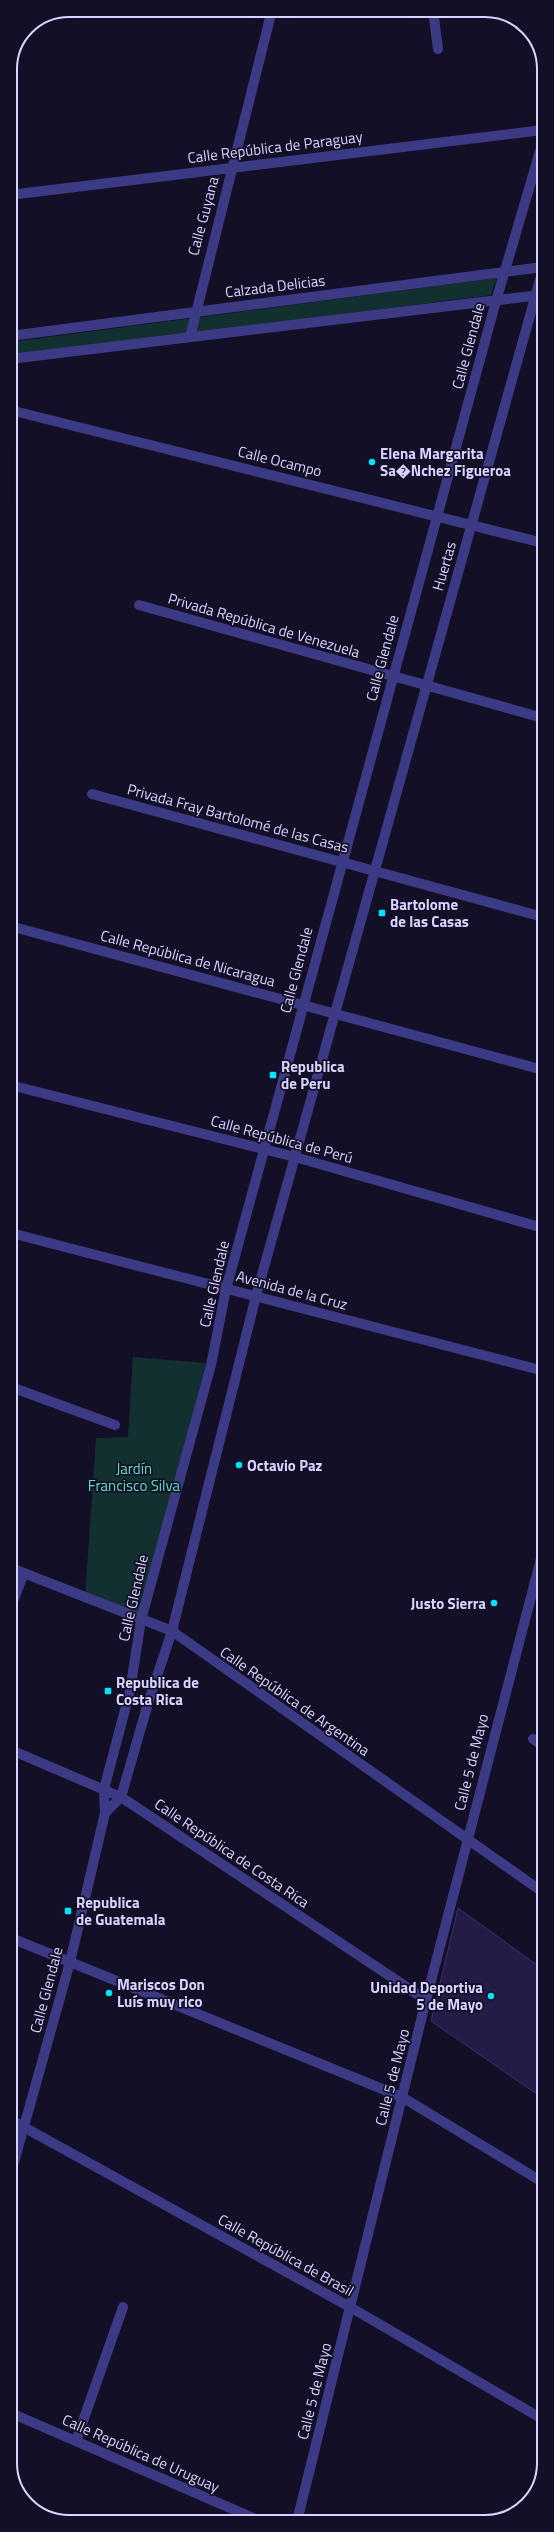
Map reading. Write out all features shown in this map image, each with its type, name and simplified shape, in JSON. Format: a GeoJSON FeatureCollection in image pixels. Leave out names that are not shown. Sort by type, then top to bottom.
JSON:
{"type":"FeatureCollection","features":[{"type":"Feature","properties":{"kind":"street","name":"Calle Guyana"},"geometry":{"type":"LineString","coordinates":[[190,338],[194,312],[270,17]]}},
{"type":"Feature","properties":{"kind":"street"},"geometry":{"type":"LineString","coordinates":[[434,17],[438,49]]}},
{"type":"Feature","properties":{"kind":"street","name":"Calle República de Paraguay"},"geometry":{"type":"LineString","coordinates":[[17,194],[537,131]]}},
{"type":"Feature","properties":{"kind":"street","name":"Calle Glendale"},"geometry":{"type":"LineString","coordinates":[[17,2152],[70,1962],[106,1813],[104,1789],[130,1691],[141,1620],[211,1365],[226,1289],[302,1004],[392,677],[504,272],[537,161]]}},
{"type":"Feature","properties":{"kind":"street","name":"Calzada Delicias"},"geometry":{"type":"LineString","coordinates":[[17,335],[537,269]]}},
{"type":"Feature","properties":{"kind":"street"},"geometry":{"type":"LineString","coordinates":[[17,358],[537,295]]}},
{"type":"Feature","properties":{"kind":"street","name":"Huertas"},"geometry":{"type":"LineString","coordinates":[[375,871],[472,524],[537,302]]}},
{"type":"Feature","properties":{"kind":"street","name":"Calle Ocampo"},"geometry":{"type":"LineString","coordinates":[[17,412],[437,515],[537,541]]}},
{"type":"Feature","properties":{"kind":"street","name":"Privada República de Venezuela"},"geometry":{"type":"LineString","coordinates":[[139,605],[537,716]]}},
{"type":"Feature","properties":{"kind":"street","name":"Privada Fray Bartolomé de las Casas"},"geometry":{"type":"LineString","coordinates":[[92,794],[537,915]]}},
{"type":"Feature","properties":{"kind":"street","name":"Calle Glendale"},"geometry":{"type":"LineString","coordinates":[[106,1813],[121,1797],[149,1700],[172,1631],[256,1296],[375,871]]}},
{"type":"Feature","properties":{"kind":"street","name":"Calle República de Nicaragua"},"geometry":{"type":"LineString","coordinates":[[17,928],[537,1068]]}},
{"type":"Feature","properties":{"kind":"street","name":"Calle República de Perú"},"geometry":{"type":"LineString","coordinates":[[17,1087],[295,1157],[537,1226]]}},
{"type":"Feature","properties":{"kind":"street","name":"Avenida de la Cruz"},"geometry":{"type":"LineString","coordinates":[[17,1235],[537,1369]]}},
{"type":"Feature","properties":{"kind":"street"},"geometry":{"type":"LineString","coordinates":[[17,1389],[115,1425]]}},
{"type":"Feature","properties":{"kind":"street","name":"Calle República de Argentina"},"geometry":{"type":"LineString","coordinates":[[17,1570],[172,1631],[467,1841],[537,1888]]}},
{"type":"Feature","properties":{"kind":"street"},"geometry":{"type":"LineString","coordinates":[[17,1591],[24,1573]]}},
{"type":"Feature","properties":{"kind":"street","name":"Calle 5 de Mayo"},"geometry":{"type":"LineString","coordinates":[[298,2515],[426,2000],[537,1574]]}},
{"type":"Feature","properties":{"kind":"street"},"geometry":{"type":"LineString","coordinates":[[533,1739],[537,1742]]}},
{"type":"Feature","properties":{"kind":"street","name":"Calle República de Costa Rica"},"geometry":{"type":"LineString","coordinates":[[17,1753],[121,1797],[426,2000]]}},
{"type":"Feature","properties":{"kind":"street"},"geometry":{"type":"LineString","coordinates":[[17,1940],[402,2097],[537,2179]]}},
{"type":"Feature","properties":{"kind":"street","name":"Calle República de Brasil"},"geometry":{"type":"LineString","coordinates":[[17,2124],[350,2307],[537,2416]]}},
{"type":"Feature","properties":{"kind":"street"},"geometry":{"type":"LineString","coordinates":[[76,2442],[124,2307]]}},
{"type":"Feature","properties":{"kind":"street","name":"Calle República de Uruguay"},"geometry":{"type":"LineString","coordinates":[[17,2416],[246,2515]]}},
{"type":"Feature","properties":{"kind":"green space"},"geometry":{"type":"Polygon","coordinates":[[[497,278],[491,295],[17,356],[17,341],[497,278]]]}},
{"type":"Feature","properties":{"kind":"green space","name":"Jardín Francisco Silva"},"geometry":{"type":"Polygon","coordinates":[[[133,1357],[206,1363],[138,1617],[85,1597],[96,1438],[128,1437],[133,1357]]]}},
{"type":"Feature","properties":{"kind":"building","name":"Unidad Deportiva 5 de Mayo"},"geometry":{"type":"Polygon","coordinates":[[[458,1908],[537,1965],[537,2094],[431,2021],[458,1908]]]}},
{"type":"Feature","properties":{"kind":"place","name":"Elena Margarita Sa�Nchez Figueroa"},"geometry":{"type":"Point","coordinates":[372,462]}},
{"type":"Feature","properties":{"kind":"place","name":"Bartolome de las Casas"},"geometry":{"type":"Point","coordinates":[382,913]}},
{"type":"Feature","properties":{"kind":"place","name":"Republica de Peru"},"geometry":{"type":"Point","coordinates":[273,1075]}},
{"type":"Feature","properties":{"kind":"place","name":"Octavio Paz"},"geometry":{"type":"Point","coordinates":[239,1465]}},
{"type":"Feature","properties":{"kind":"place","name":"Justo Sierra"},"geometry":{"type":"Point","coordinates":[494,1603]}},
{"type":"Feature","properties":{"kind":"place","name":"Republica de Costa Rica"},"geometry":{"type":"Point","coordinates":[108,1691]}},
{"type":"Feature","properties":{"kind":"place","name":"Republica de Guatemala"},"geometry":{"type":"Point","coordinates":[68,1911]}},
{"type":"Feature","properties":{"kind":"place","name":"Mariscos Don Luís muy rico"},"geometry":{"type":"Point","coordinates":[109,1993]}},
{"type":"Feature","properties":{"kind":"place","name":"Unidad Deportiva 5 de Mayo"},"geometry":{"type":"Point","coordinates":[491,1996]}}]}
